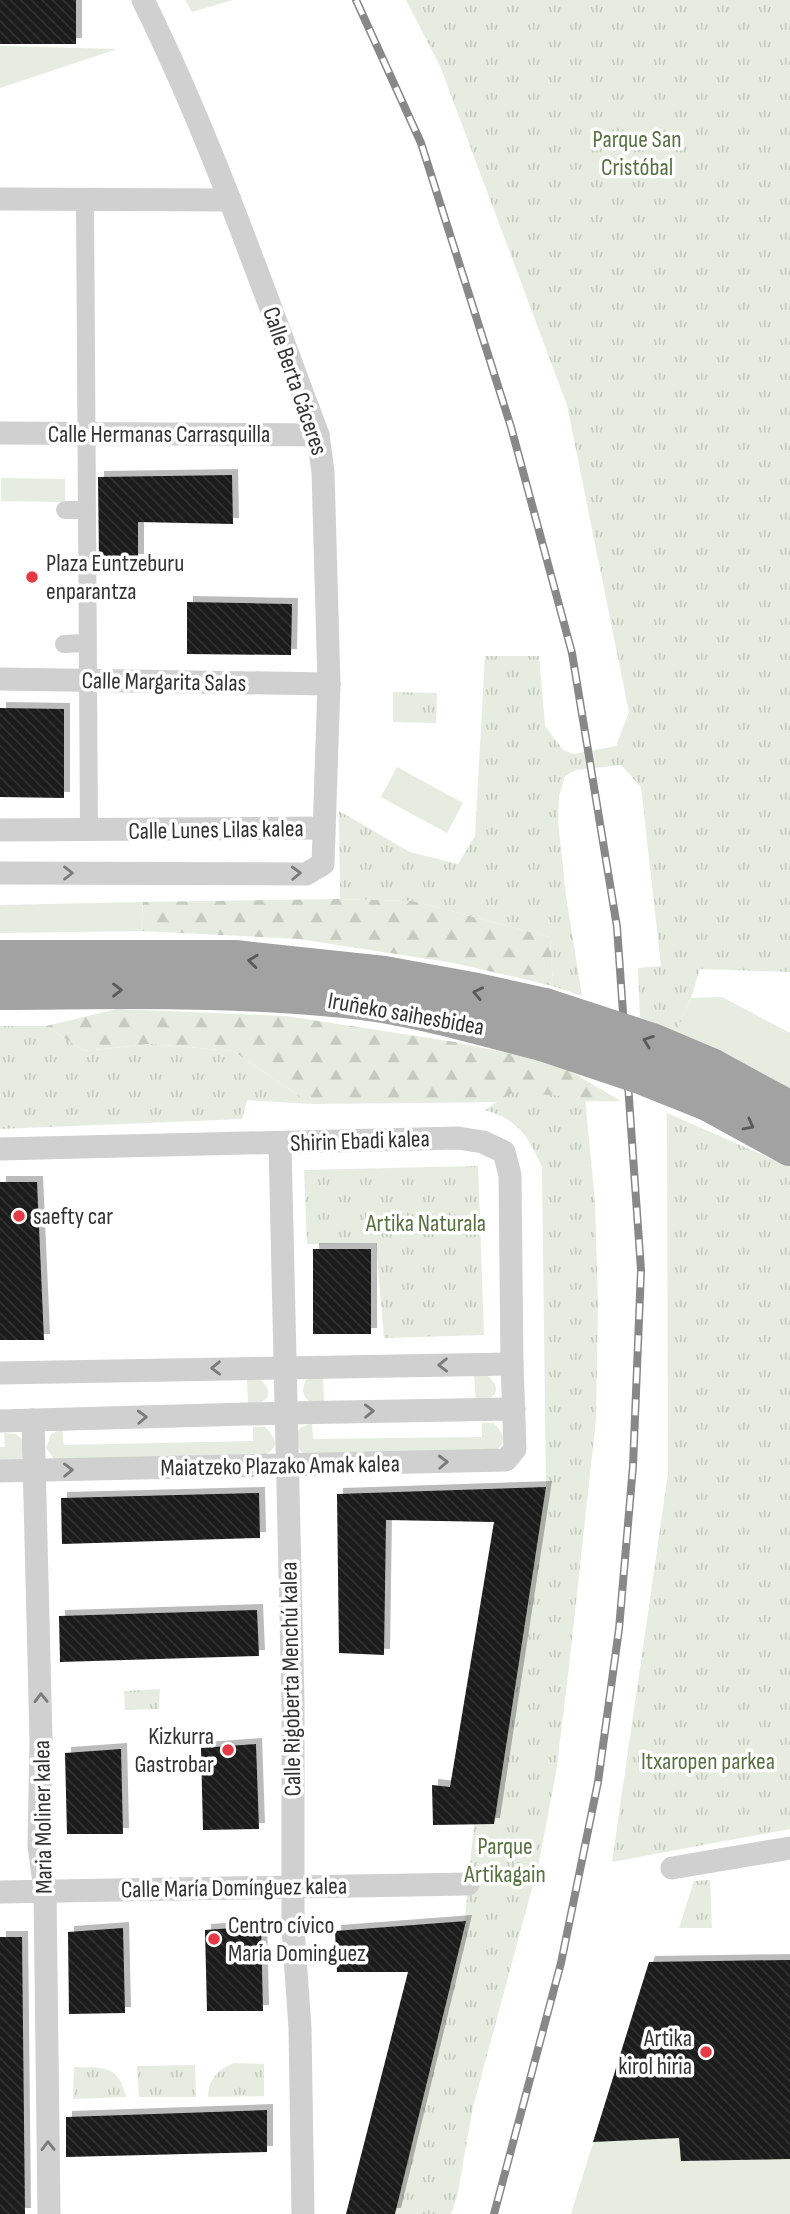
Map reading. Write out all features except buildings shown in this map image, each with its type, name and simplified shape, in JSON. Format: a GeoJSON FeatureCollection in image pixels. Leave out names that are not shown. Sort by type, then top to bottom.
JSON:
{"type":"FeatureCollection","features":[{"type":"Feature","properties":{"kind":"highway"},"geometry":{"type":"LineString","coordinates":[[0,953],[47,958]]}},
{"type":"Feature","properties":{"kind":"highway","name":"Iruñeko saihesbidea"},"geometry":{"type":"LineString","coordinates":[[0,959],[235,959],[384,975],[477,992],[643,1076],[709,1085],[790,1110]]}},
{"type":"Feature","properties":{"kind":"highway"},"geometry":{"type":"LineString","coordinates":[[0,1005],[80,990]]}},
{"type":"Feature","properties":{"kind":"highway","name":"Iruñeko saihesbidea"},"geometry":{"type":"LineString","coordinates":[[0,991],[229,991],[362,1001],[462,1022],[544,1025]]}},
{"type":"Feature","properties":{"kind":"highway","name":"Iruñeko saihesbidea"},"geometry":{"type":"LineString","coordinates":[[709,1085],[790,1147]]}},
{"type":"Feature","properties":{"kind":"street","name":"Calle Berta Cáceres"},"geometry":{"type":"LineString","coordinates":[[143,0],[230,200],[318,435],[324,491],[328,684],[323,828]]}},
{"type":"Feature","properties":{"kind":"street"},"geometry":{"type":"LineString","coordinates":[[0,199],[230,200]]}},
{"type":"Feature","properties":{"kind":"street"},"geometry":{"type":"LineString","coordinates":[[85,200],[89,831]]}},
{"type":"Feature","properties":{"kind":"street","name":"Calle Hermanas Carrasquilla"},"geometry":{"type":"LineString","coordinates":[[0,433],[318,435]]}},
{"type":"Feature","properties":{"kind":"street"},"geometry":{"type":"LineString","coordinates":[[65,510],[86,510]]}},
{"type":"Feature","properties":{"kind":"street"},"geometry":{"type":"LineString","coordinates":[[64,644],[86,643]]}},
{"type":"Feature","properties":{"kind":"street","name":"Calle Margarita Salas"},"geometry":{"type":"LineString","coordinates":[[0,679],[328,684]]}},
{"type":"Feature","properties":{"kind":"street","name":"Calle Lunes Lilas kalea"},"geometry":{"type":"LineString","coordinates":[[0,830],[323,828],[323,864],[306,874],[0,873]]}},
{"type":"Feature","properties":{"kind":"street","name":"Shirin Ebadi kalea"},"geometry":{"type":"LineString","coordinates":[[0,1149],[458,1138],[483,1142],[504,1153],[510,1175],[512,1364]]}},
{"type":"Feature","properties":{"kind":"street","name":"Calle Rigoberta Menchú kalea"},"geometry":{"type":"LineString","coordinates":[[280,1144],[293,1703],[293,1887],[300,2028],[303,2214]]}},
{"type":"Feature","properties":{"kind":"street"},"geometry":{"type":"LineString","coordinates":[[0,1373],[512,1364]]}},
{"type":"Feature","properties":{"kind":"street","name":"Maiatzeko Plazako Amak kalea"},"geometry":{"type":"LineString","coordinates":[[0,1471],[287,1467],[506,1460],[516,1449],[512,1364]]}},
{"type":"Feature","properties":{"kind":"street"},"geometry":{"type":"LineString","coordinates":[[0,1421],[514,1409]]}},
{"type":"Feature","properties":{"kind":"street","name":"Maria Moliner kalea"},"geometry":{"type":"LineString","coordinates":[[33,1420],[41,1740],[39,1846],[45,1891],[49,2214]]}},
{"type":"Feature","properties":{"kind":"street"},"geometry":{"type":"LineString","coordinates":[[672,1868],[790,1848]]}},
{"type":"Feature","properties":{"kind":"street","name":"Calle María Domínguez kalea"},"geometry":{"type":"LineString","coordinates":[[0,1892],[468,1884]]}},
{"type":"Feature","properties":{"kind":"green space"},"geometry":{"type":"Polygon","coordinates":[[[185,0],[233,0],[192,12],[185,0]]]}},
{"type":"Feature","properties":{"kind":"green space","name":"Parque San Cristóbal"},"geometry":{"type":"Polygon","coordinates":[[[406,0],[790,0],[790,972],[700,969],[676,1032],[640,1017],[638,968],[661,966],[641,787],[621,765],[576,770],[565,776],[559,796],[558,821],[566,896],[582,996],[553,986],[550,937],[413,901],[340,899],[339,811],[410,852],[458,864],[475,836],[485,656],[539,656],[545,726],[563,750],[573,754],[616,746],[629,712],[567,405],[440,66],[406,0]]]}},
{"type":"Feature","properties":{"kind":"green space"},"geometry":{"type":"Polygon","coordinates":[[[0,46],[117,49],[0,88],[0,46]]]}},
{"type":"Feature","properties":{"kind":"green space"},"geometry":{"type":"Polygon","coordinates":[[[1,478],[65,479],[65,502],[1,501],[1,478]]]}},
{"type":"Feature","properties":{"kind":"green space"},"geometry":{"type":"Polygon","coordinates":[[[393,692],[437,693],[436,723],[393,722],[393,692]]]}},
{"type":"Feature","properties":{"kind":"green space"},"geometry":{"type":"Polygon","coordinates":[[[397,767],[463,803],[447,833],[381,797],[397,767]]]}},
{"type":"Feature","properties":{"kind":"green space"},"geometry":{"type":"Polygon","coordinates":[[[340,899],[413,901],[550,937],[553,986],[454,963],[299,939],[141,931],[143,902],[340,899]]]}},
{"type":"Feature","properties":{"kind":"green space"},"geometry":{"type":"Polygon","coordinates":[[[143,902],[141,931],[0,933],[0,905],[143,902]]]}},
{"type":"Feature","properties":{"kind":"green space"},"geometry":{"type":"Polygon","coordinates":[[[722,997],[790,1033],[790,1089],[676,1032],[691,998],[722,997]]]}},
{"type":"Feature","properties":{"kind":"green space"},"geometry":{"type":"Polygon","coordinates":[[[117,1009],[286,1016],[455,1042],[558,1064],[621,1101],[311,1104],[233,1051],[151,1044],[84,1051],[46,1026],[117,1009]]]}},
{"type":"Feature","properties":{"kind":"green space"},"geometry":{"type":"Polygon","coordinates":[[[0,1026],[46,1026],[84,1051],[151,1044],[233,1051],[311,1104],[247,1100],[242,1119],[0,1129],[0,1026]]]}},
{"type":"Feature","properties":{"kind":"green space","name":"Parque Artikagain"},"geometry":{"type":"Polygon","coordinates":[[[514,1092],[585,1098],[595,1202],[598,1306],[596,1419],[556,1773],[538,1866],[473,2107],[457,2197],[451,2214],[395,2214],[464,1928],[474,1824],[494,1823],[546,1487],[542,1167],[532,1146],[514,1124],[484,1110],[514,1092]]]}},
{"type":"Feature","properties":{"kind":"green space","name":"Itxaropen parkea"},"geometry":{"type":"Polygon","coordinates":[[[667,1113],[790,1167],[790,1829],[612,1862],[668,1474],[667,1113]]]}},
{"type":"Feature","properties":{"kind":"green space","name":"Artika Naturala"},"geometry":{"type":"Polygon","coordinates":[[[478,1166],[484,1335],[384,1338],[376,1243],[307,1244],[304,1170],[478,1166]]]}},
{"type":"Feature","properties":{"kind":"green space"},"geometry":{"type":"Polygon","coordinates":[[[323,1373],[324,1405],[312,1403],[305,1398],[303,1389],[307,1378],[323,1373]]]}},
{"type":"Feature","properties":{"kind":"green space"},"geometry":{"type":"Polygon","coordinates":[[[474,1374],[486,1374],[495,1385],[495,1393],[489,1399],[476,1403],[474,1374]]]}},
{"type":"Feature","properties":{"kind":"green space"},"geometry":{"type":"Polygon","coordinates":[[[247,1377],[258,1377],[268,1392],[265,1400],[248,1407],[247,1377]]]}},
{"type":"Feature","properties":{"kind":"green space"},"geometry":{"type":"Polygon","coordinates":[[[312,1423],[313,1439],[482,1437],[482,1423],[494,1423],[503,1442],[498,1449],[305,1455],[298,1448],[295,1436],[300,1428],[312,1423]]]}},
{"type":"Feature","properties":{"kind":"green space"},"geometry":{"type":"Polygon","coordinates":[[[253,1427],[265,1427],[275,1441],[270,1451],[259,1457],[56,1461],[46,1448],[51,1434],[62,1429],[64,1445],[253,1441],[253,1427]]]}},
{"type":"Feature","properties":{"kind":"green space"},"geometry":{"type":"Polygon","coordinates":[[[4,1433],[16,1434],[24,1441],[25,1455],[20,1460],[0,1463],[0,1447],[5,1447],[4,1433]]]}},
{"type":"Feature","properties":{"kind":"green space"},"geometry":{"type":"Polygon","coordinates":[[[160,1689],[159,1709],[125,1710],[124,1691],[160,1689]]]}},
{"type":"Feature","properties":{"kind":"green space"},"geometry":{"type":"Polygon","coordinates":[[[710,1880],[712,1928],[679,1928],[694,1881],[710,1880]]]}},
{"type":"Feature","properties":{"kind":"green space","name":"Artika kirol hiria"},"geometry":{"type":"Polygon","coordinates":[[[790,1960],[790,2214],[571,2214],[649,1962],[790,1960]]]}},
{"type":"Feature","properties":{"kind":"green space"},"geometry":{"type":"Polygon","coordinates":[[[234,2063],[264,2064],[264,2096],[208,2097],[215,2076],[234,2063]]]}},
{"type":"Feature","properties":{"kind":"green space"},"geometry":{"type":"Polygon","coordinates":[[[195,2065],[196,2097],[139,2097],[137,2066],[195,2065]]]}},
{"type":"Feature","properties":{"kind":"green space"},"geometry":{"type":"Polygon","coordinates":[[[74,2067],[102,2068],[114,2073],[123,2086],[126,2097],[73,2099],[74,2067]]]}},
{"type":"Feature","properties":{"kind":"railway"},"geometry":{"type":"LineString","coordinates":[[356,0],[421,143],[511,427],[572,653],[617,927],[641,1270],[633,1466],[619,1629],[598,1782],[561,1963],[494,2214]]}},
{"type":"Feature","properties":{"kind":"place","name":"Plaza Euntzeburu enparantza"},"geometry":{"type":"Point","coordinates":[32,577]}},
{"type":"Feature","properties":{"kind":"place","name":"saefty car"},"geometry":{"type":"Point","coordinates":[19,1216]}},
{"type":"Feature","properties":{"kind":"place","name":"Kizkurra Gastrobar"},"geometry":{"type":"Point","coordinates":[228,1750]}},
{"type":"Feature","properties":{"kind":"place","name":"Centro cívico María Dominguez"},"geometry":{"type":"Point","coordinates":[214,1939]}},
{"type":"Feature","properties":{"kind":"place","name":"Artika kirol hiria"},"geometry":{"type":"Point","coordinates":[706,2052]}}]}
